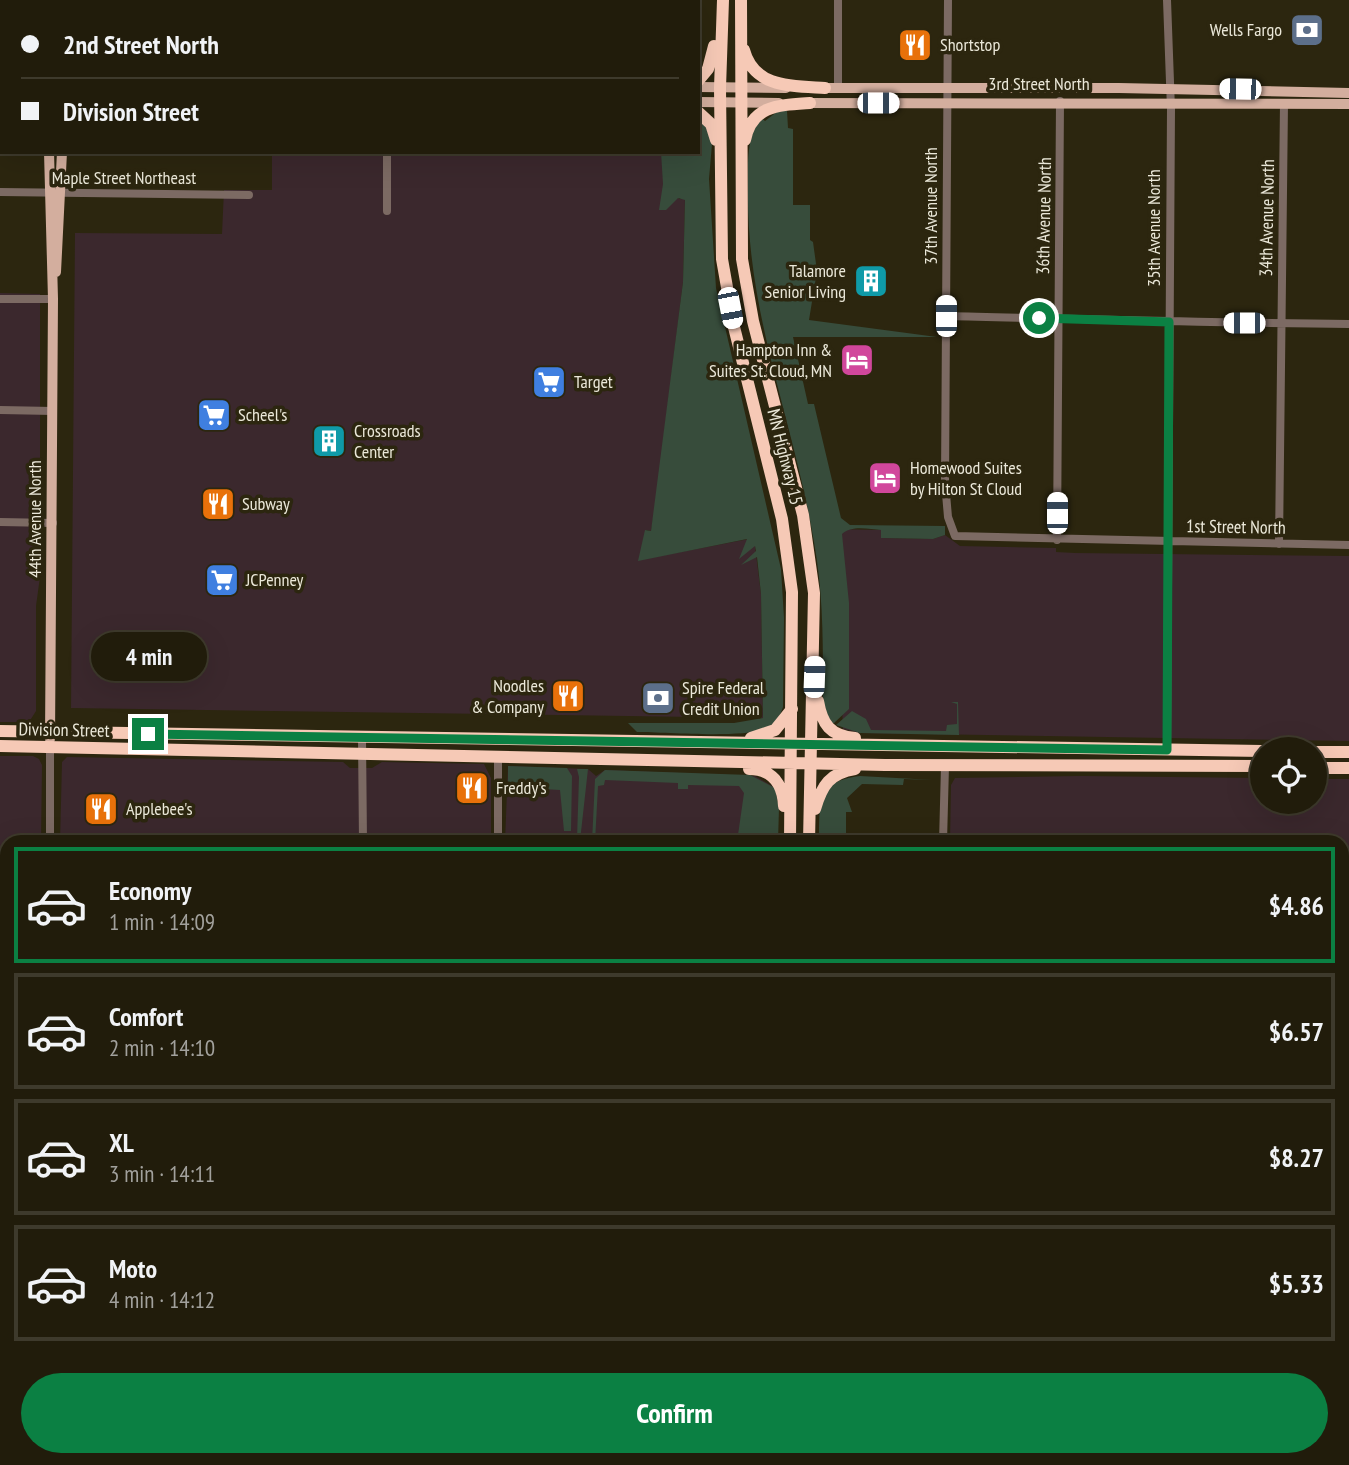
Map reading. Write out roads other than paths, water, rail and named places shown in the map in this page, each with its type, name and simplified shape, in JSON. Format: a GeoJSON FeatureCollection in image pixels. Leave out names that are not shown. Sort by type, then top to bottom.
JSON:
{"type":"FeatureCollection","features":[{"type":"Feature","properties":{"kind":"highway"},"geometry":{"type":"LineString","coordinates":[[700,79],[706,73],[713,55],[716,0]]}},
{"type":"Feature","properties":{"kind":"highway","name":"MN Highway 15"},"geometry":{"type":"LineString","coordinates":[[723,0],[742,259],[747,294],[808,542],[816,624],[809,835]]}},
{"type":"Feature","properties":{"kind":"highway"},"geometry":{"type":"LineString","coordinates":[[741,5],[746,55],[757,74],[783,85],[831,88]]}},
{"type":"Feature","properties":{"kind":"highway","name":"MN Highway 15"},"geometry":{"type":"LineString","coordinates":[[730,88],[741,5]]}},
{"type":"Feature","properties":{"kind":"highway"},"geometry":{"type":"LineString","coordinates":[[730,88],[730,102]]}},
{"type":"Feature","properties":{"kind":"highway","name":"MN Highway 15"},"geometry":{"type":"LineString","coordinates":[[730,102],[720,182],[727,288],[782,519],[791,572],[790,835]]}},
{"type":"Feature","properties":{"kind":"highway"},"geometry":{"type":"LineString","coordinates":[[739,203],[745,138],[753,118],[770,107],[810,103]]}},
{"type":"Feature","properties":{"kind":"highway"},"geometry":{"type":"LineString","coordinates":[[700,114],[713,129],[720,182]]}},
{"type":"Feature","properties":{"kind":"highway"},"geometry":{"type":"LineString","coordinates":[[814,677],[821,715],[832,732],[851,738],[889,739],[910,746]]}},
{"type":"Feature","properties":{"kind":"highway"},"geometry":{"type":"LineString","coordinates":[[736,743],[768,734],[792,709]]}},
{"type":"Feature","properties":{"kind":"highway","name":"Division Street"},"geometry":{"type":"LineString","coordinates":[[0,731],[50,739],[362,752],[680,761],[945,766],[1250,766]]}},
{"type":"Feature","properties":{"kind":"highway","name":"Division Street"},"geometry":{"type":"LineString","coordinates":[[0,746],[50,739],[362,738],[1250,751]]}},
{"type":"Feature","properties":{"kind":"highway"},"geometry":{"type":"LineString","coordinates":[[1327,752],[1349,752]]}},
{"type":"Feature","properties":{"kind":"highway"},"geometry":{"type":"LineString","coordinates":[[680,761],[704,768],[755,769],[770,774],[783,795],[789,835]]}},
{"type":"Feature","properties":{"kind":"highway"},"geometry":{"type":"LineString","coordinates":[[810,826],[820,791],[827,780],[845,771],[885,765]]}},
{"type":"Feature","properties":{"kind":"highway"},"geometry":{"type":"LineString","coordinates":[[1327,768],[1349,768]]}},
{"type":"Feature","properties":{"kind":"main road","name":"3rd Street North"},"geometry":{"type":"LineString","coordinates":[[700,87],[1168,88],[1349,93]]}},
{"type":"Feature","properties":{"kind":"main road","name":"3rd Street North"},"geometry":{"type":"LineString","coordinates":[[700,102],[1060,101],[1349,104]]}},
{"type":"Feature","properties":{"kind":"main road","name":"44th Avenue North"},"geometry":{"type":"LineString","coordinates":[[49,154],[55,193],[50,739]]}},
{"type":"Feature","properties":{"kind":"main road","name":"44th Avenue North"},"geometry":{"type":"LineString","coordinates":[[55,193],[63,154]]}},
{"type":"Feature","properties":{"kind":"street"},"geometry":{"type":"LineString","coordinates":[[831,88],[838,0]]}},
{"type":"Feature","properties":{"kind":"street","name":"37th Avenue North"},"geometry":{"type":"LineString","coordinates":[[948,0],[945,491],[948,517],[955,536]]}},
{"type":"Feature","properties":{"kind":"street","name":"35th Avenue North"},"geometry":{"type":"LineString","coordinates":[[1167,0],[1168,88],[1171,103],[1167,750]]}},
{"type":"Feature","properties":{"kind":"street","name":"36th Avenue North"},"geometry":{"type":"LineString","coordinates":[[1057,540],[1060,101]]}},
{"type":"Feature","properties":{"kind":"street","name":"34th Avenue North"},"geometry":{"type":"LineString","coordinates":[[1279,544],[1284,103]]}},
{"type":"Feature","properties":{"kind":"street"},"geometry":{"type":"LineString","coordinates":[[387,154],[387,211]]}},
{"type":"Feature","properties":{"kind":"street","name":"Maple Street Northeast"},"geometry":{"type":"LineString","coordinates":[[0,192],[249,195]]}},
{"type":"Feature","properties":{"kind":"street"},"geometry":{"type":"LineString","coordinates":[[0,299],[53,299]]}},
{"type":"Feature","properties":{"kind":"street"},"geometry":{"type":"LineString","coordinates":[[946,316],[1349,324]]}},
{"type":"Feature","properties":{"kind":"street"},"geometry":{"type":"LineString","coordinates":[[0,410],[53,411]]}},
{"type":"Feature","properties":{"kind":"street"},"geometry":{"type":"LineString","coordinates":[[0,522],[53,523]]}},
{"type":"Feature","properties":{"kind":"street","name":"1st Street North"},"geometry":{"type":"LineString","coordinates":[[955,536],[1349,545]]}},
{"type":"Feature","properties":{"kind":"street"},"geometry":{"type":"LineString","coordinates":[[362,738],[363,835]]}},
{"type":"Feature","properties":{"kind":"street"},"geometry":{"type":"LineString","coordinates":[[50,739],[50,835]]}},
{"type":"Feature","properties":{"kind":"street"},"geometry":{"type":"LineString","coordinates":[[498,755],[498,835]]}},
{"type":"Feature","properties":{"kind":"street"},"geometry":{"type":"LineString","coordinates":[[943,835],[945,766]]}},
{"type":"Feature","properties":{"kind":"place","name":"Wells Fargo"},"geometry":{"type":"Point","coordinates":[1307,30]}},
{"type":"Feature","properties":{"kind":"place","name":"Shortstop"},"geometry":{"type":"Point","coordinates":[915,45]}},
{"type":"Feature","properties":{"kind":"place","name":"Talamore Senior Living"},"geometry":{"type":"Point","coordinates":[871,281]}},
{"type":"Feature","properties":{"kind":"place","name":"Hampton Inn & Suites St. Cloud, MN"},"geometry":{"type":"Point","coordinates":[857,360]}},
{"type":"Feature","properties":{"kind":"place","name":"Target"},"geometry":{"type":"Point","coordinates":[549,382]}},
{"type":"Feature","properties":{"kind":"place","name":"Scheel's"},"geometry":{"type":"Point","coordinates":[214,415]}},
{"type":"Feature","properties":{"kind":"place","name":"Crossroads Center"},"geometry":{"type":"Point","coordinates":[329,441]}},
{"type":"Feature","properties":{"kind":"place","name":"Homewood Suites by Hilton St Cloud"},"geometry":{"type":"Point","coordinates":[885,478]}},
{"type":"Feature","properties":{"kind":"place","name":"Subway"},"geometry":{"type":"Point","coordinates":[218,504]}},
{"type":"Feature","properties":{"kind":"place","name":"JCPenney"},"geometry":{"type":"Point","coordinates":[222,580]}},
{"type":"Feature","properties":{"kind":"place","name":"Noodles & Company"},"geometry":{"type":"Point","coordinates":[568,696]}},
{"type":"Feature","properties":{"kind":"place","name":"Spire Federal Credit Union"},"geometry":{"type":"Point","coordinates":[658,698]}},
{"type":"Feature","properties":{"kind":"place","name":"Freddy's"},"geometry":{"type":"Point","coordinates":[472,788]}},
{"type":"Feature","properties":{"kind":"place","name":"Applebee's"},"geometry":{"type":"Point","coordinates":[101,809]}}]}
